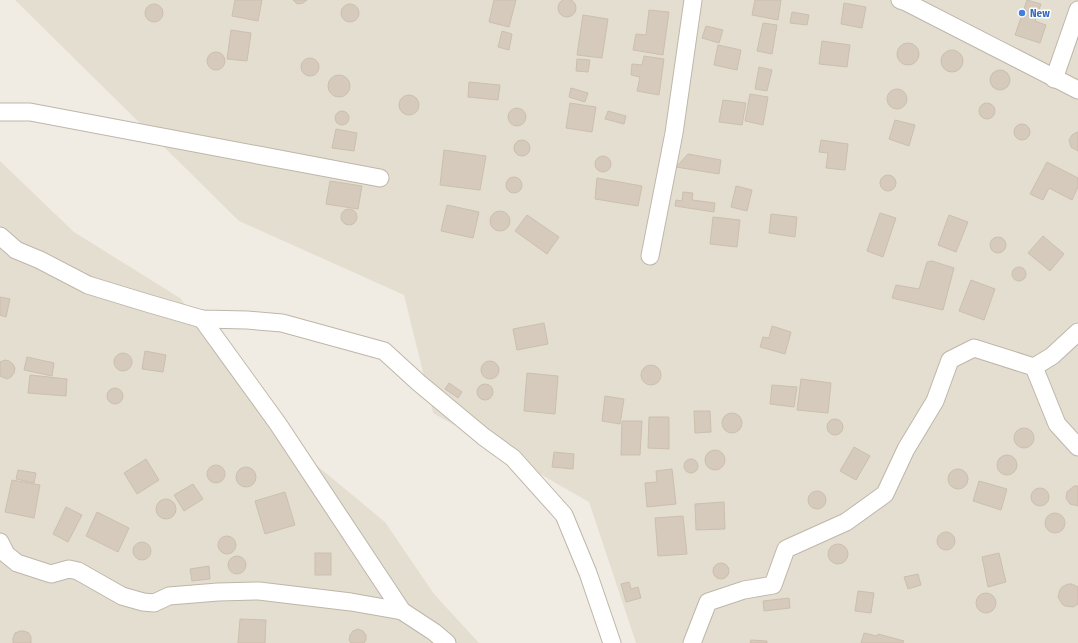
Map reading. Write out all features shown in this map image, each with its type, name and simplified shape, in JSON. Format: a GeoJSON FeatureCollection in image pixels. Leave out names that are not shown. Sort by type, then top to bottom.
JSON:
{"type":"FeatureCollection","features":[{"type":"Feature","properties":{"kind":"street"},"geometry":{"type":"LineString","coordinates":[[650,256],[674,132],[693,0]]}},
{"type":"Feature","properties":{"kind":"street"},"geometry":{"type":"LineString","coordinates":[[900,0],[1078,90]]}},
{"type":"Feature","properties":{"kind":"street"},"geometry":{"type":"LineString","coordinates":[[1054,79],[1078,10]]}},
{"type":"Feature","properties":{"kind":"street"},"geometry":{"type":"LineString","coordinates":[[0,112],[30,112],[380,178]]}},
{"type":"Feature","properties":{"kind":"street"},"geometry":{"type":"LineString","coordinates":[[0,236],[16,250],[40,260],[88,284],[202,319],[246,320],[282,324],[384,351],[472,427],[513,458],[564,515],[588,572],[612,643]]}},
{"type":"Feature","properties":{"kind":"street"},"geometry":{"type":"LineString","coordinates":[[202,319],[278,424],[402,611],[434,632],[447,643]]}},
{"type":"Feature","properties":{"kind":"street"},"geometry":{"type":"LineString","coordinates":[[692,643],[708,602],[744,590],[773,585],[786,549],[846,522],[885,494],[906,449],[935,401],[950,360],[974,348],[1034,367],[1052,356],[1078,332]]}},
{"type":"Feature","properties":{"kind":"street"},"geometry":{"type":"LineString","coordinates":[[1034,367],[1057,424],[1078,448]]}},
{"type":"Feature","properties":{"kind":"street"},"geometry":{"type":"LineString","coordinates":[[0,537],[6,554],[17,563],[51,574],[69,570],[78,571],[122,596],[143,602],[154,603],[169,596],[218,592],[260,591],[351,602],[402,611]]}},
{"type":"Feature","properties":{"kind":"shaded area"},"geometry":{"type":"Polygon","coordinates":[[[15,0],[1078,0],[1078,643],[636,643],[589,502],[433,413],[404,295],[239,221],[15,0]]]}},
{"type":"Feature","properties":{"kind":"shaded area"},"geometry":{"type":"Polygon","coordinates":[[[0,161],[74,232],[180,298],[315,464],[385,522],[434,594],[479,643],[0,643],[0,161]]]}},
{"type":"Feature","properties":{"kind":"building"},"geometry":{"type":"Polygon","coordinates":[[[567,-1],[573,2],[576,8],[573,14],[567,17],[561,14],[558,8],[561,2],[567,-1]]]}},
{"type":"Feature","properties":{"kind":"building"},"geometry":{"type":"Polygon","coordinates":[[[235,0],[262,0],[258,21],[232,16],[235,0]]]}},
{"type":"Feature","properties":{"kind":"building"},"geometry":{"type":"Polygon","coordinates":[[[293,0],[307,0],[303,3],[297,4],[293,0]]]}},
{"type":"Feature","properties":{"kind":"building"},"geometry":{"type":"Polygon","coordinates":[[[494,0],[516,0],[509,27],[489,22],[494,0]]]}},
{"type":"Feature","properties":{"kind":"building"},"geometry":{"type":"Polygon","coordinates":[[[755,0],[781,0],[778,20],[752,15],[755,0]]]}},
{"type":"Feature","properties":{"kind":"building"},"geometry":{"type":"Polygon","coordinates":[[[1027,0],[1041,4],[1035,21],[1046,25],[1040,43],[1015,35],[1027,0]]]}},
{"type":"Feature","properties":{"kind":"building"},"geometry":{"type":"Polygon","coordinates":[[[844,3],[866,7],[862,28],[841,24],[844,3]]]}},
{"type":"Feature","properties":{"kind":"building"},"geometry":{"type":"Polygon","coordinates":[[[150,4],[158,4],[163,9],[161,20],[158,22],[150,22],[145,17],[145,9],[150,4]]]}},
{"type":"Feature","properties":{"kind":"building"},"geometry":{"type":"Polygon","coordinates":[[[346,4],[354,4],[359,9],[357,20],[354,22],[346,22],[341,17],[341,9],[346,4]]]}},
{"type":"Feature","properties":{"kind":"building"},"geometry":{"type":"Polygon","coordinates":[[[649,10],[669,12],[663,55],[633,50],[636,34],[646,35],[649,10]]]}},
{"type":"Feature","properties":{"kind":"building"},"geometry":{"type":"Polygon","coordinates":[[[792,12],[809,15],[807,25],[790,23],[792,12]]]}},
{"type":"Feature","properties":{"kind":"building"},"geometry":{"type":"Polygon","coordinates":[[[583,15],[608,19],[602,58],[577,55],[583,15]]]}},
{"type":"Feature","properties":{"kind":"building"},"geometry":{"type":"Polygon","coordinates":[[[763,23],[777,25],[772,54],[757,51],[763,23]]]}},
{"type":"Feature","properties":{"kind":"building"},"geometry":{"type":"Polygon","coordinates":[[[706,26],[723,30],[719,43],[702,38],[706,26]]]}},
{"type":"Feature","properties":{"kind":"building"},"geometry":{"type":"Polygon","coordinates":[[[231,30],[251,33],[247,61],[227,59],[231,30]]]}},
{"type":"Feature","properties":{"kind":"building"},"geometry":{"type":"Polygon","coordinates":[[[502,31],[512,34],[509,50],[498,47],[502,31]]]}},
{"type":"Feature","properties":{"kind":"building"},"geometry":{"type":"Polygon","coordinates":[[[822,41],[850,45],[847,67],[819,64],[822,41]]]}},
{"type":"Feature","properties":{"kind":"building"},"geometry":{"type":"Polygon","coordinates":[[[908,43],[916,46],[919,54],[916,62],[908,65],[900,62],[897,54],[900,46],[908,43]]]}},
{"type":"Feature","properties":{"kind":"building"},"geometry":{"type":"Polygon","coordinates":[[[718,45],[741,50],[737,70],[714,65],[718,45]]]}},
{"type":"Feature","properties":{"kind":"building"},"geometry":{"type":"Polygon","coordinates":[[[952,50],[960,53],[963,61],[960,69],[952,72],[944,69],[941,61],[944,53],[952,50]]]}},
{"type":"Feature","properties":{"kind":"building"},"geometry":{"type":"Polygon","coordinates":[[[212,52],[220,52],[225,57],[223,68],[220,70],[212,70],[207,65],[207,57],[212,52]]]}},
{"type":"Feature","properties":{"kind":"building"},"geometry":{"type":"Polygon","coordinates":[[[644,56],[664,59],[659,95],[637,91],[640,77],[631,75],[632,64],[642,65],[644,56]]]}},
{"type":"Feature","properties":{"kind":"building"},"geometry":{"type":"Polygon","coordinates":[[[310,58],[316,61],[319,67],[316,73],[310,76],[304,73],[301,67],[304,61],[310,58]]]}},
{"type":"Feature","properties":{"kind":"building"},"geometry":{"type":"Polygon","coordinates":[[[577,59],[590,60],[588,72],[576,71],[577,59]]]}},
{"type":"Feature","properties":{"kind":"building"},"geometry":{"type":"Polygon","coordinates":[[[759,67],[772,70],[767,91],[755,89],[759,67]]]}},
{"type":"Feature","properties":{"kind":"building"},"geometry":{"type":"Polygon","coordinates":[[[1000,70],[1007,73],[1010,80],[1007,87],[1000,90],[993,87],[990,80],[993,73],[1000,70]]]}},
{"type":"Feature","properties":{"kind":"building"},"geometry":{"type":"Polygon","coordinates":[[[339,75],[347,78],[350,86],[347,94],[339,97],[331,94],[328,86],[331,78],[339,75]]]}},
{"type":"Feature","properties":{"kind":"building"},"geometry":{"type":"Polygon","coordinates":[[[469,82],[500,85],[498,100],[468,97],[469,82]]]}},
{"type":"Feature","properties":{"kind":"building"},"geometry":{"type":"Polygon","coordinates":[[[571,88],[588,93],[585,102],[569,97],[571,88]]]}},
{"type":"Feature","properties":{"kind":"building"},"geometry":{"type":"Polygon","coordinates":[[[897,89],[904,92],[907,99],[904,106],[897,109],[890,106],[887,99],[890,92],[897,89]]]}},
{"type":"Feature","properties":{"kind":"building"},"geometry":{"type":"Polygon","coordinates":[[[750,94],[768,97],[763,125],[745,121],[750,94]]]}},
{"type":"Feature","properties":{"kind":"building"},"geometry":{"type":"Polygon","coordinates":[[[409,95],[416,98],[419,105],[416,112],[409,115],[402,112],[399,105],[402,98],[409,95]]]}},
{"type":"Feature","properties":{"kind":"building"},"geometry":{"type":"Polygon","coordinates":[[[723,100],[746,103],[742,125],[719,122],[723,100]]]}},
{"type":"Feature","properties":{"kind":"building"},"geometry":{"type":"Polygon","coordinates":[[[570,103],[596,107],[592,132],[566,128],[570,103]]]}},
{"type":"Feature","properties":{"kind":"building"},"geometry":{"type":"Polygon","coordinates":[[[987,103],[993,105],[995,111],[993,117],[987,119],[981,117],[979,111],[981,105],[987,103]]]}},
{"type":"Feature","properties":{"kind":"building"},"geometry":{"type":"Polygon","coordinates":[[[517,108],[523,111],[526,117],[523,123],[517,126],[511,123],[508,117],[511,111],[517,108]]]}},
{"type":"Feature","properties":{"kind":"building"},"geometry":{"type":"Polygon","coordinates":[[[342,111],[347,113],[349,118],[347,123],[342,125],[337,123],[335,118],[337,113],[342,111]]]}},
{"type":"Feature","properties":{"kind":"building"},"geometry":{"type":"Polygon","coordinates":[[[608,111],[626,116],[624,124],[605,119],[608,111]]]}},
{"type":"Feature","properties":{"kind":"building"},"geometry":{"type":"Polygon","coordinates":[[[895,120],[915,125],[909,146],[889,139],[895,120]]]}},
{"type":"Feature","properties":{"kind":"building"},"geometry":{"type":"Polygon","coordinates":[[[1022,124],[1028,126],[1030,132],[1028,138],[1022,140],[1016,138],[1014,132],[1016,126],[1022,124]]]}},
{"type":"Feature","properties":{"kind":"building"},"geometry":{"type":"Polygon","coordinates":[[[336,129],[357,133],[354,151],[332,148],[336,129]]]}},
{"type":"Feature","properties":{"kind":"building"},"geometry":{"type":"Polygon","coordinates":[[[1077,132],[1078,151],[1071,147],[1069,140],[1072,135],[1077,132]]]}},
{"type":"Feature","properties":{"kind":"building"},"geometry":{"type":"Polygon","coordinates":[[[522,140],[528,142],[530,148],[528,154],[522,156],[516,154],[514,148],[516,142],[522,140]]]}},
{"type":"Feature","properties":{"kind":"building"},"geometry":{"type":"Polygon","coordinates":[[[821,140],[848,144],[845,170],[826,168],[828,153],[819,152],[821,140]]]}},
{"type":"Feature","properties":{"kind":"building"},"geometry":{"type":"Polygon","coordinates":[[[444,150],[486,156],[480,190],[440,185],[444,150]]]}},
{"type":"Feature","properties":{"kind":"building"},"geometry":{"type":"Polygon","coordinates":[[[688,154],[721,160],[719,174],[676,167],[688,154]]]}},
{"type":"Feature","properties":{"kind":"building"},"geometry":{"type":"Polygon","coordinates":[[[603,156],[610,161],[611,164],[606,171],[603,172],[596,167],[595,164],[600,157],[603,156]]]}},
{"type":"Feature","properties":{"kind":"building"},"geometry":{"type":"Polygon","coordinates":[[[1047,162],[1078,178],[1078,187],[1072,200],[1049,188],[1043,200],[1030,194],[1047,162]]]}},
{"type":"Feature","properties":{"kind":"building"},"geometry":{"type":"Polygon","coordinates":[[[885,175],[891,175],[896,180],[894,189],[891,191],[885,191],[880,186],[880,180],[885,175]]]}},
{"type":"Feature","properties":{"kind":"building"},"geometry":{"type":"Polygon","coordinates":[[[511,177],[517,177],[522,182],[520,191],[517,193],[511,193],[506,188],[506,182],[511,177]]]}},
{"type":"Feature","properties":{"kind":"building"},"geometry":{"type":"Polygon","coordinates":[[[597,178],[642,186],[638,206],[595,199],[597,178]]]}},
{"type":"Feature","properties":{"kind":"building"},"geometry":{"type":"Polygon","coordinates":[[[330,181],[362,186],[358,209],[326,204],[330,181]]]}},
{"type":"Feature","properties":{"kind":"building"},"geometry":{"type":"Polygon","coordinates":[[[736,186],[752,190],[747,211],[731,207],[736,186]]]}},
{"type":"Feature","properties":{"kind":"building"},"geometry":{"type":"Polygon","coordinates":[[[683,192],[693,193],[692,200],[715,203],[714,212],[675,206],[676,200],[682,201],[683,192]]]}},
{"type":"Feature","properties":{"kind":"building"},"geometry":{"type":"Polygon","coordinates":[[[447,205],[479,212],[473,238],[441,231],[447,205]]]}},
{"type":"Feature","properties":{"kind":"building"},"geometry":{"type":"Polygon","coordinates":[[[346,209],[352,209],[357,214],[355,223],[352,225],[346,225],[341,220],[341,214],[346,209]]]}},
{"type":"Feature","properties":{"kind":"building"},"geometry":{"type":"Polygon","coordinates":[[[500,211],[507,214],[510,221],[507,228],[500,231],[493,228],[490,221],[493,214],[500,211]]]}},
{"type":"Feature","properties":{"kind":"building"},"geometry":{"type":"Polygon","coordinates":[[[880,213],[896,218],[883,257],[867,251],[880,213]]]}},
{"type":"Feature","properties":{"kind":"building"},"geometry":{"type":"Polygon","coordinates":[[[771,214],[797,217],[795,237],[769,233],[771,214]]]}},
{"type":"Feature","properties":{"kind":"building"},"geometry":{"type":"Polygon","coordinates":[[[527,215],[559,237],[547,254],[515,231],[527,215]]]}},
{"type":"Feature","properties":{"kind":"building"},"geometry":{"type":"Polygon","coordinates":[[[949,215],[968,222],[956,252],[938,245],[949,215]]]}},
{"type":"Feature","properties":{"kind":"building"},"geometry":{"type":"Polygon","coordinates":[[[713,217],[740,220],[737,247],[710,244],[713,217]]]}},
{"type":"Feature","properties":{"kind":"building"},"geometry":{"type":"Polygon","coordinates":[[[1043,236],[1064,254],[1050,271],[1028,253],[1043,236]]]}},
{"type":"Feature","properties":{"kind":"building"},"geometry":{"type":"Polygon","coordinates":[[[998,237],[1004,239],[1006,245],[1004,251],[998,253],[992,251],[990,245],[992,239],[998,237]]]}},
{"type":"Feature","properties":{"kind":"building"},"geometry":{"type":"Polygon","coordinates":[[[932,261],[954,268],[943,310],[892,298],[896,285],[919,289],[927,262],[932,261]]]}},
{"type":"Feature","properties":{"kind":"building"},"geometry":{"type":"Polygon","coordinates":[[[1016,267],[1022,267],[1026,271],[1026,277],[1022,281],[1016,281],[1012,277],[1012,271],[1016,267]]]}},
{"type":"Feature","properties":{"kind":"building"},"geometry":{"type":"Polygon","coordinates":[[[971,280],[995,289],[984,320],[959,311],[971,280]]]}},
{"type":"Feature","properties":{"kind":"building"},"geometry":{"type":"Polygon","coordinates":[[[0,297],[10,299],[6,317],[0,315],[0,297]]]}},
{"type":"Feature","properties":{"kind":"building"},"geometry":{"type":"Polygon","coordinates":[[[544,323],[548,344],[517,350],[513,329],[544,323]]]}},
{"type":"Feature","properties":{"kind":"building"},"geometry":{"type":"Polygon","coordinates":[[[772,326],[791,332],[785,354],[760,347],[763,337],[769,338],[772,326]]]}},
{"type":"Feature","properties":{"kind":"building"},"geometry":{"type":"Polygon","coordinates":[[[145,351],[166,355],[163,372],[142,369],[145,351]]]}},
{"type":"Feature","properties":{"kind":"building"},"geometry":{"type":"Polygon","coordinates":[[[123,353],[129,356],[132,362],[129,368],[123,371],[117,368],[114,362],[117,356],[123,353]]]}},
{"type":"Feature","properties":{"kind":"building"},"geometry":{"type":"Polygon","coordinates":[[[27,357],[54,363],[52,376],[24,370],[27,357]]]}},
{"type":"Feature","properties":{"kind":"building"},"geometry":{"type":"Polygon","coordinates":[[[5,360],[13,364],[15,368],[14,373],[7,379],[0,376],[0,362],[5,360]]]}},
{"type":"Feature","properties":{"kind":"building"},"geometry":{"type":"Polygon","coordinates":[[[490,361],[496,364],[499,370],[496,376],[490,379],[484,376],[481,370],[484,364],[490,361]]]}},
{"type":"Feature","properties":{"kind":"building"},"geometry":{"type":"Polygon","coordinates":[[[651,365],[658,368],[661,375],[658,382],[651,385],[644,382],[641,375],[644,368],[651,365]]]}},
{"type":"Feature","properties":{"kind":"building"},"geometry":{"type":"Polygon","coordinates":[[[527,373],[558,376],[555,414],[524,411],[527,373]]]}},
{"type":"Feature","properties":{"kind":"building"},"geometry":{"type":"Polygon","coordinates":[[[30,375],[67,379],[66,396],[28,393],[30,375]]]}},
{"type":"Feature","properties":{"kind":"building"},"geometry":{"type":"Polygon","coordinates":[[[801,379],[831,383],[828,413],[797,410],[801,379]]]}},
{"type":"Feature","properties":{"kind":"building"},"geometry":{"type":"Polygon","coordinates":[[[449,383],[462,392],[458,398],[445,389],[449,383]]]}},
{"type":"Feature","properties":{"kind":"building"},"geometry":{"type":"Polygon","coordinates":[[[482,384],[488,384],[493,389],[491,398],[488,400],[482,400],[477,395],[477,389],[482,384]]]}},
{"type":"Feature","properties":{"kind":"building"},"geometry":{"type":"Polygon","coordinates":[[[772,385],[797,387],[794,407],[770,404],[772,385]]]}},
{"type":"Feature","properties":{"kind":"building"},"geometry":{"type":"Polygon","coordinates":[[[115,388],[121,390],[123,396],[121,402],[115,404],[109,402],[107,396],[109,390],[115,388]]]}},
{"type":"Feature","properties":{"kind":"building"},"geometry":{"type":"Polygon","coordinates":[[[605,396],[624,399],[620,424],[602,421],[605,396]]]}},
{"type":"Feature","properties":{"kind":"building"},"geometry":{"type":"Polygon","coordinates":[[[694,411],[710,411],[711,432],[695,433],[694,411]]]}},
{"type":"Feature","properties":{"kind":"building"},"geometry":{"type":"Polygon","coordinates":[[[732,413],[739,416],[742,423],[739,430],[732,433],[725,430],[722,423],[725,416],[732,413]]]}},
{"type":"Feature","properties":{"kind":"building"},"geometry":{"type":"Polygon","coordinates":[[[649,417],[669,417],[669,449],[648,448],[649,417]]]}},
{"type":"Feature","properties":{"kind":"building"},"geometry":{"type":"Polygon","coordinates":[[[832,419],[838,419],[843,424],[841,433],[838,435],[832,435],[827,430],[827,424],[832,419]]]}},
{"type":"Feature","properties":{"kind":"building"},"geometry":{"type":"Polygon","coordinates":[[[622,421],[642,421],[640,455],[621,455],[622,421]]]}},
{"type":"Feature","properties":{"kind":"building"},"geometry":{"type":"Polygon","coordinates":[[[1024,428],[1031,431],[1034,438],[1031,445],[1024,448],[1017,445],[1014,438],[1017,431],[1024,428]]]}},
{"type":"Feature","properties":{"kind":"building"},"geometry":{"type":"Polygon","coordinates":[[[854,447],[870,456],[856,480],[840,471],[854,447]]]}},
{"type":"Feature","properties":{"kind":"building"},"geometry":{"type":"Polygon","coordinates":[[[715,450],[722,453],[725,460],[722,467],[715,470],[708,467],[705,460],[708,453],[715,450]]]}},
{"type":"Feature","properties":{"kind":"building"},"geometry":{"type":"Polygon","coordinates":[[[554,452],[574,454],[573,469],[552,467],[554,452]]]}},
{"type":"Feature","properties":{"kind":"building"},"geometry":{"type":"Polygon","coordinates":[[[1007,455],[1014,458],[1017,465],[1014,472],[1007,475],[1000,472],[997,465],[1000,458],[1007,455]]]}},
{"type":"Feature","properties":{"kind":"building"},"geometry":{"type":"Polygon","coordinates":[[[146,459],[159,480],[137,494],[124,473],[146,459]]]}},
{"type":"Feature","properties":{"kind":"building"},"geometry":{"type":"Polygon","coordinates":[[[688,459],[694,459],[698,463],[698,469],[694,473],[688,473],[684,469],[684,463],[688,459]]]}},
{"type":"Feature","properties":{"kind":"building"},"geometry":{"type":"Polygon","coordinates":[[[216,465],[223,467],[225,474],[223,481],[216,483],[209,481],[207,474],[209,467],[216,465]]]}},
{"type":"Feature","properties":{"kind":"building"},"geometry":{"type":"Polygon","coordinates":[[[246,467],[253,470],[256,477],[253,484],[246,487],[239,484],[236,477],[239,470],[246,467]]]}},
{"type":"Feature","properties":{"kind":"building"},"geometry":{"type":"Polygon","coordinates":[[[672,469],[676,504],[647,507],[645,483],[657,482],[656,471],[672,469]]]}},
{"type":"Feature","properties":{"kind":"building"},"geometry":{"type":"Polygon","coordinates":[[[954,469],[962,469],[968,475],[968,483],[962,489],[954,489],[948,483],[948,475],[954,469]]]}},
{"type":"Feature","properties":{"kind":"building"},"geometry":{"type":"Polygon","coordinates":[[[18,470],[36,473],[34,483],[16,479],[18,470]]]}},
{"type":"Feature","properties":{"kind":"building"},"geometry":{"type":"Polygon","coordinates":[[[12,480],[40,485],[34,518],[5,512],[12,480]]]}},
{"type":"Feature","properties":{"kind":"building"},"geometry":{"type":"Polygon","coordinates":[[[979,481],[1007,489],[1001,510],[973,501],[979,481]]]}},
{"type":"Feature","properties":{"kind":"building"},"geometry":{"type":"Polygon","coordinates":[[[193,484],[203,499],[184,511],[174,495],[193,484]]]}},
{"type":"Feature","properties":{"kind":"building"},"geometry":{"type":"Polygon","coordinates":[[[1074,486],[1078,486],[1078,506],[1070,504],[1066,498],[1067,492],[1074,486]]]}},
{"type":"Feature","properties":{"kind":"building"},"geometry":{"type":"Polygon","coordinates":[[[1040,488],[1044,489],[1048,493],[1048,501],[1044,505],[1040,506],[1036,505],[1032,501],[1031,497],[1032,493],[1036,489],[1040,488]]]}},
{"type":"Feature","properties":{"kind":"building"},"geometry":{"type":"Polygon","coordinates":[[[817,491],[823,494],[826,500],[823,506],[817,509],[811,506],[808,500],[811,494],[817,491]]]}},
{"type":"Feature","properties":{"kind":"building"},"geometry":{"type":"Polygon","coordinates":[[[285,492],[295,525],[265,534],[255,501],[285,492]]]}},
{"type":"Feature","properties":{"kind":"building"},"geometry":{"type":"Polygon","coordinates":[[[166,499],[173,502],[176,509],[173,516],[166,519],[159,516],[156,509],[159,502],[166,499]]]}},
{"type":"Feature","properties":{"kind":"building"},"geometry":{"type":"Polygon","coordinates":[[[724,502],[725,529],[696,530],[695,504],[724,502]]]}},
{"type":"Feature","properties":{"kind":"building"},"geometry":{"type":"Polygon","coordinates":[[[66,507],[82,515],[68,542],[53,534],[66,507]]]}},
{"type":"Feature","properties":{"kind":"building"},"geometry":{"type":"Polygon","coordinates":[[[97,512],[129,528],[118,552],[86,536],[97,512]]]}},
{"type":"Feature","properties":{"kind":"building"},"geometry":{"type":"Polygon","coordinates":[[[1055,513],[1062,516],[1065,523],[1062,530],[1055,533],[1048,530],[1045,523],[1048,516],[1055,513]]]}},
{"type":"Feature","properties":{"kind":"building"},"geometry":{"type":"Polygon","coordinates":[[[683,516],[687,554],[658,556],[655,518],[683,516]]]}},
{"type":"Feature","properties":{"kind":"building"},"geometry":{"type":"Polygon","coordinates":[[[942,532],[950,532],[955,537],[953,548],[950,550],[942,550],[937,545],[937,537],[942,532]]]}},
{"type":"Feature","properties":{"kind":"building"},"geometry":{"type":"Polygon","coordinates":[[[227,536],[233,539],[236,545],[233,551],[227,554],[221,551],[218,545],[221,539],[227,536]]]}},
{"type":"Feature","properties":{"kind":"building"},"geometry":{"type":"Polygon","coordinates":[[[142,542],[148,545],[151,551],[148,557],[142,560],[136,557],[133,551],[136,545],[142,542]]]}},
{"type":"Feature","properties":{"kind":"building"},"geometry":{"type":"Polygon","coordinates":[[[838,544],[845,547],[848,554],[845,561],[838,564],[831,561],[828,554],[831,547],[838,544]]]}},
{"type":"Feature","properties":{"kind":"building"},"geometry":{"type":"Polygon","coordinates":[[[315,553],[331,553],[331,575],[315,575],[315,553]]]}},
{"type":"Feature","properties":{"kind":"building"},"geometry":{"type":"Polygon","coordinates":[[[999,553],[1006,582],[988,587],[982,557],[999,553]]]}},
{"type":"Feature","properties":{"kind":"building"},"geometry":{"type":"Polygon","coordinates":[[[233,556],[241,556],[246,561],[244,572],[241,574],[233,574],[228,569],[228,561],[233,556]]]}},
{"type":"Feature","properties":{"kind":"building"},"geometry":{"type":"Polygon","coordinates":[[[718,563],[724,563],[729,568],[727,577],[724,579],[718,579],[713,574],[713,568],[718,563]]]}},
{"type":"Feature","properties":{"kind":"building"},"geometry":{"type":"Polygon","coordinates":[[[209,566],[210,579],[192,581],[190,569],[209,566]]]}},
{"type":"Feature","properties":{"kind":"building"},"geometry":{"type":"Polygon","coordinates":[[[918,574],[921,585],[908,589],[904,577],[918,574]]]}},
{"type":"Feature","properties":{"kind":"building"},"geometry":{"type":"Polygon","coordinates":[[[629,582],[631,589],[638,587],[641,598],[626,602],[621,584],[629,582]]]}},
{"type":"Feature","properties":{"kind":"building"},"geometry":{"type":"Polygon","coordinates":[[[1068,584],[1078,587],[1078,604],[1073,607],[1062,604],[1058,597],[1062,587],[1068,584]]]}},
{"type":"Feature","properties":{"kind":"building"},"geometry":{"type":"Polygon","coordinates":[[[858,591],[874,593],[871,613],[855,611],[858,591]]]}},
{"type":"Feature","properties":{"kind":"building"},"geometry":{"type":"Polygon","coordinates":[[[986,593],[993,596],[996,603],[993,610],[986,613],[979,610],[976,603],[979,596],[986,593]]]}},
{"type":"Feature","properties":{"kind":"building"},"geometry":{"type":"Polygon","coordinates":[[[789,598],[790,608],[764,611],[763,601],[789,598]]]}},
{"type":"Feature","properties":{"kind":"building"},"geometry":{"type":"Polygon","coordinates":[[[240,619],[266,620],[265,643],[238,643],[240,619]]]}},
{"type":"Feature","properties":{"kind":"building"},"geometry":{"type":"Polygon","coordinates":[[[358,629],[363,631],[366,635],[366,640],[364,643],[351,643],[349,640],[350,635],[353,631],[358,629]]]}},
{"type":"Feature","properties":{"kind":"building"},"geometry":{"type":"Polygon","coordinates":[[[20,631],[29,633],[31,643],[13,643],[15,633],[20,631]]]}},
{"type":"Feature","properties":{"kind":"building"},"geometry":{"type":"Polygon","coordinates":[[[864,633],[877,636],[878,634],[904,641],[903,643],[861,643],[864,633]]]}},
{"type":"Feature","properties":{"kind":"building"},"geometry":{"type":"Polygon","coordinates":[[[751,640],[767,641],[767,643],[750,643],[751,640]]]}},
{"type":"Feature","properties":{"kind":"place","name":"New"},"geometry":{"type":"Point","coordinates":[1022,13]}}]}
